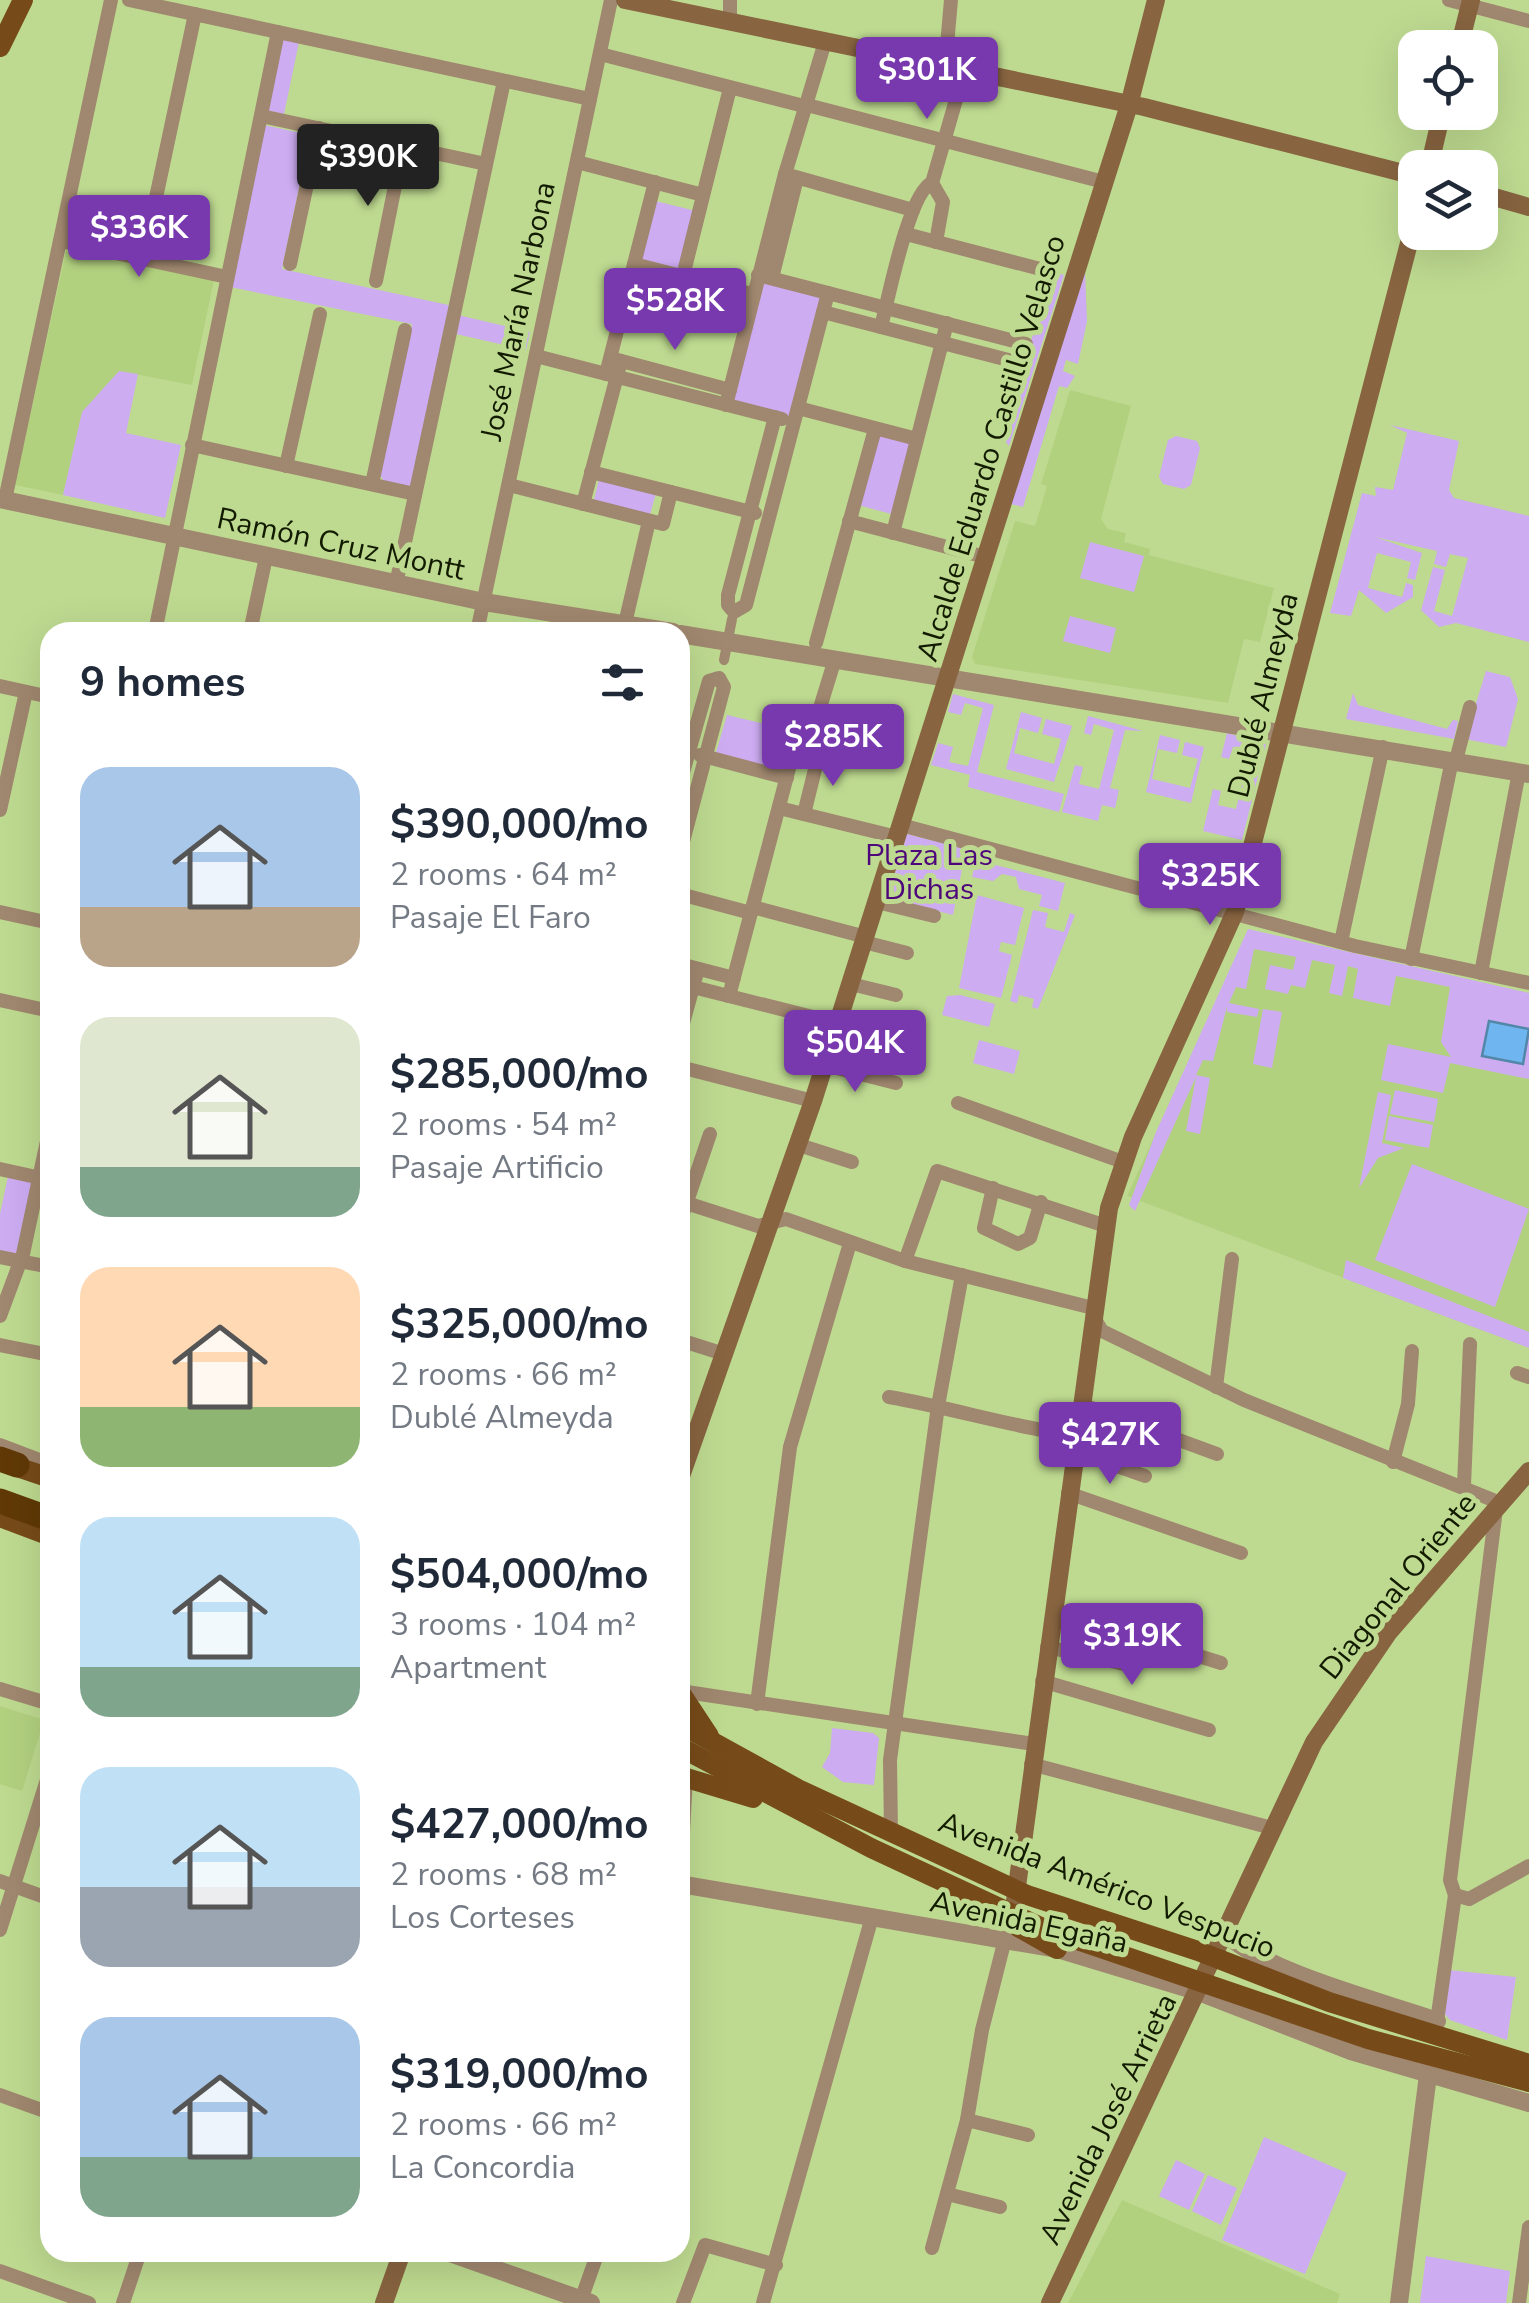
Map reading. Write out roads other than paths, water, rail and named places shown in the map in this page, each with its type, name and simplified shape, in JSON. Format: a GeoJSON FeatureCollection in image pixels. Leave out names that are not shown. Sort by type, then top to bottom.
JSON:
{"type":"FeatureCollection","features":[{"type":"Feature","properties":{"kind":"highway"},"geometry":{"type":"LineString","coordinates":[[0,1501],[40,1515]]}},
{"type":"Feature","properties":{"kind":"main road"},"geometry":{"type":"LineString","coordinates":[[0,47],[24,0]]}},
{"type":"Feature","properties":{"kind":"main road"},"geometry":{"type":"LineString","coordinates":[[625,0],[1128,104],[1398,172]]}},
{"type":"Feature","properties":{"kind":"main road","name":"Alcalde Eduardo Castillo Velasco"},"geometry":{"type":"LineString","coordinates":[[690,1450],[814,1101],[1104,182],[1156,0]]}},
{"type":"Feature","properties":{"kind":"main road"},"geometry":{"type":"LineString","coordinates":[[1463,30],[1470,3]]}},
{"type":"Feature","properties":{"kind":"main road"},"geometry":{"type":"LineString","coordinates":[[1498,198],[1529,206]]}},
{"type":"Feature","properties":{"kind":"main road","name":"Dublé Almeyda"},"geometry":{"type":"LineString","coordinates":[[1013,1916],[1106,1226],[1124,1162],[1235,912],[1407,250]]}},
{"type":"Feature","properties":{"kind":"main road"},"geometry":{"type":"LineString","coordinates":[[4,1457],[40,1473]]}},
{"type":"Feature","properties":{"kind":"main road","name":"Diagonal Oriente"},"geometry":{"type":"LineString","coordinates":[[1214,1957],[1314,1742],[1360,1671],[1529,1472]]}},
{"type":"Feature","properties":{"kind":"main road"},"geometry":{"type":"LineString","coordinates":[[0,1517],[40,1532]]}},
{"type":"Feature","properties":{"kind":"main road"},"geometry":{"type":"LineString","coordinates":[[690,1706],[717,1745]]}},
{"type":"Feature","properties":{"kind":"main road","name":"Avenida Américo Vespucio"},"geometry":{"type":"LineString","coordinates":[[690,1730],[891,1834],[1015,1890],[1214,1957],[1330,2002],[1477,2049],[1527,2078]]}},
{"type":"Feature","properties":{"kind":"main road","name":"Avenida Américo Vespucio"},"geometry":{"type":"LineString","coordinates":[[690,1752],[798,1811],[1013,1916],[1202,1987],[1368,2039],[1527,2078]]}},
{"type":"Feature","properties":{"kind":"main road","name":"Avenida Américo Vespucio"},"geometry":{"type":"LineString","coordinates":[[690,1779],[798,1811]]}},
{"type":"Feature","properties":{"kind":"main road"},"geometry":{"type":"LineString","coordinates":[[1013,1916],[1026,1935],[1056,1950]]}},
{"type":"Feature","properties":{"kind":"main road","name":"Avenida José Arrieta"},"geometry":{"type":"LineString","coordinates":[[1050,2303],[1214,1957]]}},
{"type":"Feature","properties":{"kind":"main road"},"geometry":{"type":"LineString","coordinates":[[1438,2021],[1477,2049]]}},
{"type":"Feature","properties":{"kind":"main road"},"geometry":{"type":"LineString","coordinates":[[384,2303],[398,2262]]}},
{"type":"Feature","properties":{"kind":"street"},"geometry":{"type":"LineString","coordinates":[[2,500],[111,0]]}},
{"type":"Feature","properties":{"kind":"street"},"geometry":{"type":"LineString","coordinates":[[128,0],[590,99]]}},
{"type":"Feature","properties":{"kind":"street","name":"José María Narbona"},"geometry":{"type":"LineString","coordinates":[[479,622],[612,0]]}},
{"type":"Feature","properties":{"kind":"street"},"geometry":{"type":"LineString","coordinates":[[730,0],[730,22]]}},
{"type":"Feature","properties":{"kind":"street"},"geometry":{"type":"LineString","coordinates":[[882,328],[913,210],[922,190],[932,183],[944,140],[954,70],[951,0]]}},
{"type":"Feature","properties":{"kind":"street"},"geometry":{"type":"LineString","coordinates":[[1449,0],[1529,20]]}},
{"type":"Feature","properties":{"kind":"street"},"geometry":{"type":"LineString","coordinates":[[142,259],[195,14]]}},
{"type":"Feature","properties":{"kind":"street"},"geometry":{"type":"LineString","coordinates":[[156,622],[278,32]]}},
{"type":"Feature","properties":{"kind":"street"},"geometry":{"type":"LineString","coordinates":[[728,397],[752,294],[765,277],[791,176],[804,105],[824,42]]}},
{"type":"Feature","properties":{"kind":"street"},"geometry":{"type":"LineString","coordinates":[[600,54],[1104,182]]}},
{"type":"Feature","properties":{"kind":"street"},"geometry":{"type":"LineString","coordinates":[[396,584],[504,80]]}},
{"type":"Feature","properties":{"kind":"street"},"geometry":{"type":"LineString","coordinates":[[683,276],[730,88]]}},
{"type":"Feature","properties":{"kind":"street"},"geometry":{"type":"LineString","coordinates":[[261,116],[486,164]]}},
{"type":"Feature","properties":{"kind":"street"},"geometry":{"type":"LineString","coordinates":[[290,264],[319,128]]}},
{"type":"Feature","properties":{"kind":"street"},"geometry":{"type":"LineString","coordinates":[[376,281],[403,146]]}},
{"type":"Feature","properties":{"kind":"street"},"geometry":{"type":"LineString","coordinates":[[577,162],[704,194]]}},
{"type":"Feature","properties":{"kind":"street"},"geometry":{"type":"LineString","coordinates":[[791,176],[913,210]]}},
{"type":"Feature","properties":{"kind":"street"},"geometry":{"type":"LineString","coordinates":[[583,504],[655,182]]}},
{"type":"Feature","properties":{"kind":"street"},"geometry":{"type":"LineString","coordinates":[[932,183],[943,202],[936,242]]}},
{"type":"Feature","properties":{"kind":"street"},"geometry":{"type":"LineString","coordinates":[[906,234],[1052,272]]}},
{"type":"Feature","properties":{"kind":"street"},"geometry":{"type":"LineString","coordinates":[[60,242],[227,276]]}},
{"type":"Feature","properties":{"kind":"street"},"geometry":{"type":"LineString","coordinates":[[634,264],[752,294]]}},
{"type":"Feature","properties":{"kind":"street"},"geometry":{"type":"LineString","coordinates":[[765,277],[1020,342],[1014,362],[823,312]]}},
{"type":"Feature","properties":{"kind":"street"},"geometry":{"type":"LineString","coordinates":[[775,417],[728,594],[728,605],[734,612],[746,605],[828,293]]}},
{"type":"Feature","properties":{"kind":"street"},"geometry":{"type":"LineString","coordinates":[[286,466],[320,314]]}},
{"type":"Feature","properties":{"kind":"street"},"geometry":{"type":"LineString","coordinates":[[892,533],[948,324]]}},
{"type":"Feature","properties":{"kind":"street"},"geometry":{"type":"LineString","coordinates":[[372,484],[405,330]]}},
{"type":"Feature","properties":{"kind":"street"},"geometry":{"type":"LineString","coordinates":[[536,356],[728,397]]}},
{"type":"Feature","properties":{"kind":"street"},"geometry":{"type":"LineString","coordinates":[[615,360],[728,397],[775,417],[796,415],[917,439]]}},
{"type":"Feature","properties":{"kind":"street"},"geometry":{"type":"LineString","coordinates":[[816,643],[875,429]]}},
{"type":"Feature","properties":{"kind":"street"},"geometry":{"type":"LineString","coordinates":[[192,445],[416,494]]}},
{"type":"Feature","properties":{"kind":"street"},"geometry":{"type":"LineString","coordinates":[[592,472],[770,515]]}},
{"type":"Feature","properties":{"kind":"street"},"geometry":{"type":"LineString","coordinates":[[509,485],[656,522]]}},
{"type":"Feature","properties":{"kind":"street"},"geometry":{"type":"LineString","coordinates":[[626,622],[656,522],[671,492]]}},
{"type":"Feature","properties":{"kind":"street","name":"Ramón Cruz Montt"},"geometry":{"type":"LineString","coordinates":[[2,500],[588,622]]}},
{"type":"Feature","properties":{"kind":"street"},"geometry":{"type":"LineString","coordinates":[[849,521],[986,557]]}},
{"type":"Feature","properties":{"kind":"street"},"geometry":{"type":"LineString","coordinates":[[252,622],[266,557]]}},
{"type":"Feature","properties":{"kind":"street"},"geometry":{"type":"LineString","coordinates":[[724,660],[732,619]]}},
{"type":"Feature","properties":{"kind":"street","name":"Ramón Cruz Montt"},"geometry":{"type":"LineString","coordinates":[[690,635],[1283,730],[1524,773]]}},
{"type":"Feature","properties":{"kind":"street"},"geometry":{"type":"LineString","coordinates":[[729,996],[797,738],[814,724],[835,659]]}},
{"type":"Feature","properties":{"kind":"street"},"geometry":{"type":"LineString","coordinates":[[690,733],[708,680],[719,678],[724,687],[690,807]]}},
{"type":"Feature","properties":{"kind":"street"},"geometry":{"type":"LineString","coordinates":[[0,686],[40,695]]}},
{"type":"Feature","properties":{"kind":"street"},"geometry":{"type":"LineString","coordinates":[[0,810],[26,692]]}},
{"type":"Feature","properties":{"kind":"street"},"geometry":{"type":"LineString","coordinates":[[1411,960],[1454,760],[1470,707]]}},
{"type":"Feature","properties":{"kind":"street"},"geometry":{"type":"LineString","coordinates":[[1341,942],[1383,747]]}},
{"type":"Feature","properties":{"kind":"street"},"geometry":{"type":"LineString","coordinates":[[690,753],[787,778]]}},
{"type":"Feature","properties":{"kind":"street"},"geometry":{"type":"LineString","coordinates":[[804,814],[819,753]]}},
{"type":"Feature","properties":{"kind":"street"},"geometry":{"type":"LineString","coordinates":[[1481,973],[1524,773]]}},
{"type":"Feature","properties":{"kind":"street"},"geometry":{"type":"LineString","coordinates":[[779,808],[899,831],[1235,912],[1411,960],[1529,983]]}},
{"type":"Feature","properties":{"kind":"street"},"geometry":{"type":"LineString","coordinates":[[690,896],[906,953]]}},
{"type":"Feature","properties":{"kind":"street"},"geometry":{"type":"LineString","coordinates":[[877,902],[934,916]]}},
{"type":"Feature","properties":{"kind":"street"},"geometry":{"type":"LineString","coordinates":[[0,912],[40,921]]}},
{"type":"Feature","properties":{"kind":"street"},"geometry":{"type":"LineString","coordinates":[[690,967],[734,978]]}},
{"type":"Feature","properties":{"kind":"street"},"geometry":{"type":"LineString","coordinates":[[690,998],[698,969]]}},
{"type":"Feature","properties":{"kind":"street"},"geometry":{"type":"LineString","coordinates":[[851,984],[896,995]]}},
{"type":"Feature","properties":{"kind":"street"},"geometry":{"type":"LineString","coordinates":[[693,987],[884,1035]]}},
{"type":"Feature","properties":{"kind":"street"},"geometry":{"type":"LineString","coordinates":[[0,1000],[40,1008]]}},
{"type":"Feature","properties":{"kind":"street"},"geometry":{"type":"LineString","coordinates":[[825,1066],[896,1083]]}},
{"type":"Feature","properties":{"kind":"street"},"geometry":{"type":"LineString","coordinates":[[690,1069],[814,1101]]}},
{"type":"Feature","properties":{"kind":"street"},"geometry":{"type":"LineString","coordinates":[[958,1103],[1124,1162]]}},
{"type":"Feature","properties":{"kind":"street"},"geometry":{"type":"LineString","coordinates":[[690,1184],[710,1134]]}},
{"type":"Feature","properties":{"kind":"street"},"geometry":{"type":"LineString","coordinates":[[799,1144],[852,1162]]}},
{"type":"Feature","properties":{"kind":"street"},"geometry":{"type":"LineString","coordinates":[[0,1169],[40,1178]]}},
{"type":"Feature","properties":{"kind":"street"},"geometry":{"type":"LineString","coordinates":[[905,1261],[932,1175],[939,1171],[1106,1226]]}},
{"type":"Feature","properties":{"kind":"street"},"geometry":{"type":"LineString","coordinates":[[993,1188],[984,1228],[1018,1244],[1030,1238],[1041,1202]]}},
{"type":"Feature","properties":{"kind":"street"},"geometry":{"type":"LineString","coordinates":[[0,1316],[40,1196]]}},
{"type":"Feature","properties":{"kind":"street"},"geometry":{"type":"LineString","coordinates":[[690,1204],[758,1226],[786,1219],[905,1261],[1093,1311],[1102,1331],[1216,1386],[1393,1462],[1489,1496],[1496,1509],[1450,1880],[1455,1895],[1438,2021]]}},
{"type":"Feature","properties":{"kind":"street"},"geometry":{"type":"LineString","coordinates":[[757,1704],[790,1447],[850,1243]]}},
{"type":"Feature","properties":{"kind":"street"},"geometry":{"type":"LineString","coordinates":[[0,1257],[40,1265]]}},
{"type":"Feature","properties":{"kind":"street"},"geometry":{"type":"LineString","coordinates":[[1216,1386],[1232,1259]]}},
{"type":"Feature","properties":{"kind":"street"},"geometry":{"type":"LineString","coordinates":[[891,1834],[889,1769],[938,1406],[962,1275]]}},
{"type":"Feature","properties":{"kind":"street"},"geometry":{"type":"LineString","coordinates":[[690,1343],[724,1354]]}},
{"type":"Feature","properties":{"kind":"street"},"geometry":{"type":"LineString","coordinates":[[0,1344],[40,1353]]}},
{"type":"Feature","properties":{"kind":"street"},"geometry":{"type":"LineString","coordinates":[[1464,1485],[1470,1344]]}},
{"type":"Feature","properties":{"kind":"street"},"geometry":{"type":"LineString","coordinates":[[1393,1462],[1408,1404],[1412,1351]]}},
{"type":"Feature","properties":{"kind":"street"},"geometry":{"type":"LineString","coordinates":[[889,1397],[993,1417],[1014,1427],[1075,1443],[1145,1476]]}},
{"type":"Feature","properties":{"kind":"street"},"geometry":{"type":"LineString","coordinates":[[1080,1404],[1216,1454]]}},
{"type":"Feature","properties":{"kind":"street"},"geometry":{"type":"LineString","coordinates":[[4,1457],[40,1462]]}},
{"type":"Feature","properties":{"kind":"street"},"geometry":{"type":"LineString","coordinates":[[1068,1493],[1242,1554]]}},
{"type":"Feature","properties":{"kind":"street"},"geometry":{"type":"LineString","coordinates":[[1047,1646],[1133,1666],[1140,1663],[1146,1645],[1154,1642],[1221,1663]]}},
{"type":"Feature","properties":{"kind":"street"},"geometry":{"type":"LineString","coordinates":[[1042,1681],[1209,1730]]}},
{"type":"Feature","properties":{"kind":"street"},"geometry":{"type":"LineString","coordinates":[[0,1688],[40,1701]]}},
{"type":"Feature","properties":{"kind":"street"},"geometry":{"type":"LineString","coordinates":[[690,1693],[1034,1744]]}},
{"type":"Feature","properties":{"kind":"street"},"geometry":{"type":"LineString","coordinates":[[1031,1764],[1272,1828]]}},
{"type":"Feature","properties":{"kind":"street"},"geometry":{"type":"LineString","coordinates":[[0,1930],[7,1883],[40,1796]]}},
{"type":"Feature","properties":{"kind":"street"},"geometry":{"type":"LineString","coordinates":[[1455,1895],[1469,1898],[1529,1866]]}},
{"type":"Feature","properties":{"kind":"street"},"geometry":{"type":"LineString","coordinates":[[7,1883],[40,1895]]}},
{"type":"Feature","properties":{"kind":"street","name":"Avenida Egaña"},"geometry":{"type":"LineString","coordinates":[[690,1886],[1056,1950],[1202,1987],[1314,2038],[1529,2102]]}},
{"type":"Feature","properties":{"kind":"street"},"geometry":{"type":"LineString","coordinates":[[764,2303],[872,1917]]}},
{"type":"Feature","properties":{"kind":"street","name":"Avenida Américo Vespucio"},"geometry":{"type":"LineString","coordinates":[[1224,1932],[1247,1949],[1300,1972],[1438,2021]]}},
{"type":"Feature","properties":{"kind":"street"},"geometry":{"type":"LineString","coordinates":[[932,2248],[968,2120],[982,2030],[1004,1943]]}},
{"type":"Feature","properties":{"kind":"street"},"geometry":{"type":"LineString","coordinates":[[1399,2303],[1428,2074]]}},
{"type":"Feature","properties":{"kind":"street"},"geometry":{"type":"LineString","coordinates":[[0,2095],[40,2109]]}},
{"type":"Feature","properties":{"kind":"street"},"geometry":{"type":"LineString","coordinates":[[968,2120],[1028,2135]]}},
{"type":"Feature","properties":{"kind":"street"},"geometry":{"type":"LineString","coordinates":[[947,2194],[1000,2207]]}},
{"type":"Feature","properties":{"kind":"street"},"geometry":{"type":"LineString","coordinates":[[1519,2303],[1529,2227]]}},
{"type":"Feature","properties":{"kind":"street"},"geometry":{"type":"LineString","coordinates":[[683,2303],[705,2246],[776,2266]]}},
{"type":"Feature","properties":{"kind":"street"},"geometry":{"type":"LineString","coordinates":[[123,2303],[137,2262]]}},
{"type":"Feature","properties":{"kind":"street"},"geometry":{"type":"LineString","coordinates":[[474,2262],[584,2302],[595,2262]]}},
{"type":"Feature","properties":{"kind":"street"},"geometry":{"type":"LineString","coordinates":[[0,2271],[89,2303]]}},
{"type":"Feature","properties":{"kind":"water"},"geometry":{"type":"Polygon","coordinates":[[[1489,1021],[1529,1029],[1523,1064],[1482,1056],[1489,1021]]]}},
{"type":"Feature","properties":{"kind":"park label","name":"Plaza Las Dichas"},"geometry":{"type":"Point","coordinates":[929,872]}}]}
